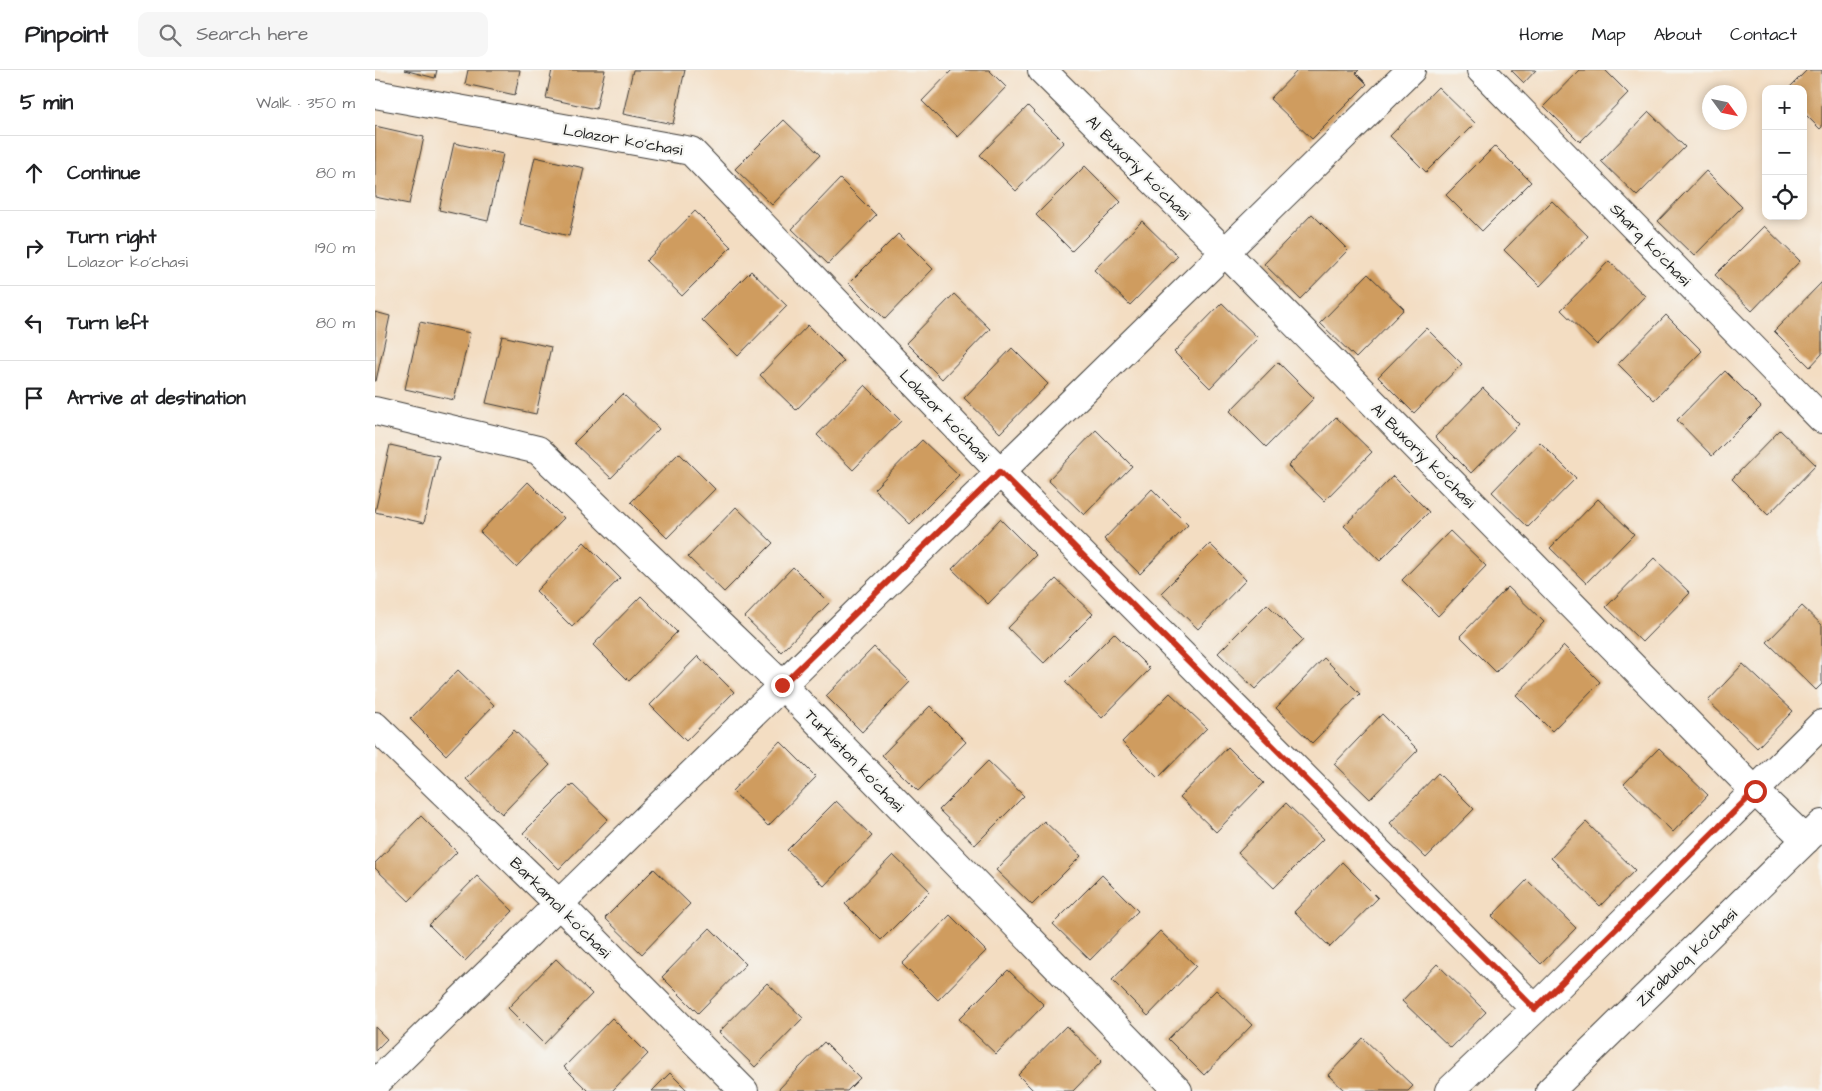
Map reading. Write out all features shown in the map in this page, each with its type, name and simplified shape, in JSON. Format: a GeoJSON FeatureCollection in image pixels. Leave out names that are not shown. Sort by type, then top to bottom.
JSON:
{"type":"FeatureCollection","features":[{"type":"Feature","properties":{"kind":"street","name":"Al Buxoriy ko'chasi"},"geometry":{"type":"LineString","coordinates":[[1042,70],[1225,252],[1755,791],[1814,832]]}},
{"type":"Feature","properties":{"kind":"street"},"geometry":{"type":"LineString","coordinates":[[375,1084],[1411,70]]}},
{"type":"Feature","properties":{"kind":"street","name":"Sharq ko'chasi"},"geometry":{"type":"LineString","coordinates":[[1481,70],[1822,419]]}},
{"type":"Feature","properties":{"kind":"street","name":"Lolazor ko'chasi"},"geometry":{"type":"LineString","coordinates":[[375,94],[691,150],[1000,472],[1535,1009]]}},
{"type":"Feature","properties":{"kind":"street","name":"Turkiston ko'chasi"},"geometry":{"type":"LineString","coordinates":[[375,411],[538,450],[782,685],[1178,1091]]}},
{"type":"Feature","properties":{"kind":"street"},"geometry":{"type":"LineString","coordinates":[[1449,1091],[1535,1009],[1822,724]]}},
{"type":"Feature","properties":{"kind":"street","name":"Barkamol ko'chasi"},"geometry":{"type":"LineString","coordinates":[[375,726],[559,904],[744,1091]]}},
{"type":"Feature","properties":{"kind":"street","name":"Zirabuloq ko'chasi"},"geometry":{"type":"LineString","coordinates":[[1550,1091],[1814,832]]}},
{"type":"Feature","properties":{"kind":"building"},"geometry":{"type":"Polygon","coordinates":[[[404,70],[437,70],[435,78],[404,70]]]}},
{"type":"Feature","properties":{"kind":"building"},"geometry":{"type":"Polygon","coordinates":[[[468,70],[520,70],[515,95],[465,84],[468,70]]]}},
{"type":"Feature","properties":{"kind":"building"},"geometry":{"type":"Polygon","coordinates":[[[552,70],[605,70],[596,109],[546,98],[552,70]]]}},
{"type":"Feature","properties":{"kind":"building"},"geometry":{"type":"Polygon","coordinates":[[[633,70],[685,70],[673,124],[623,114],[633,70]]]}},
{"type":"Feature","properties":{"kind":"building"},"geometry":{"type":"Polygon","coordinates":[[[952,70],[989,70],[1006,87],[958,137],[922,101],[952,70]]]}},
{"type":"Feature","properties":{"kind":"building"},"geometry":{"type":"Polygon","coordinates":[[[1298,70],[1359,70],[1356,73],[1367,84],[1312,139],[1270,99],[1298,70]]]}},
{"type":"Feature","properties":{"kind":"building"},"geometry":{"type":"Polygon","coordinates":[[[1511,70],[1536,70],[1524,83],[1511,70]]]}},
{"type":"Feature","properties":{"kind":"building"},"geometry":{"type":"Polygon","coordinates":[[[1579,70],[1605,70],[1628,93],[1580,142],[1544,106],[1579,70]]]}},
{"type":"Feature","properties":{"kind":"building"},"geometry":{"type":"Polygon","coordinates":[[[1807,70],[1822,70],[1822,127],[1820,129],[1807,116],[1807,85],[1792,85],[1807,70]]]}},
{"type":"Feature","properties":{"kind":"building"},"geometry":{"type":"Polygon","coordinates":[[[1438,87],[1475,123],[1426,172],[1390,136],[1438,87]]]}},
{"type":"Feature","properties":{"kind":"building"},"geometry":{"type":"Polygon","coordinates":[[[1028,106],[1064,142],[1016,191],[980,155],[1028,106]]]}},
{"type":"Feature","properties":{"kind":"building"},"geometry":{"type":"Polygon","coordinates":[[[1649,112],[1685,147],[1637,196],[1601,161],[1649,112]]]}},
{"type":"Feature","properties":{"kind":"building"},"geometry":{"type":"Polygon","coordinates":[[[784,120],[820,155],[772,205],[735,169],[784,120]]]}},
{"type":"Feature","properties":{"kind":"building"},"geometry":{"type":"Polygon","coordinates":[[[375,126],[424,137],[409,204],[375,197],[375,126]]]}},
{"type":"Feature","properties":{"kind":"building"},"geometry":{"type":"Polygon","coordinates":[[[454,143],[503,154],[488,221],[439,210],[454,143]]]}},
{"type":"Feature","properties":{"kind":"building"},"geometry":{"type":"Polygon","coordinates":[[[1495,146],[1531,182],[1482,231],[1446,195],[1495,146]]]}},
{"type":"Feature","properties":{"kind":"building"},"geometry":{"type":"Polygon","coordinates":[[[535,157],[584,168],[569,236],[520,224],[535,157]]]}},
{"type":"Feature","properties":{"kind":"building"},"geometry":{"type":"Polygon","coordinates":[[[1085,166],[1121,202],[1072,251],[1036,215],[1085,166]]]}},
{"type":"Feature","properties":{"kind":"building"},"geometry":{"type":"Polygon","coordinates":[[[1706,171],[1742,207],[1694,256],[1658,221],[1706,171]]]}},
{"type":"Feature","properties":{"kind":"building"},"geometry":{"type":"Polygon","coordinates":[[[840,179],[876,215],[828,264],[792,229],[840,179]]]}},
{"type":"Feature","properties":{"kind":"building"},"geometry":{"type":"Polygon","coordinates":[[[1552,201],[1588,236],[1540,286],[1504,250],[1552,201]]]}},
{"type":"Feature","properties":{"kind":"building"},"geometry":{"type":"Polygon","coordinates":[[[695,211],[731,247],[682,296],[646,261],[695,211]]]}},
{"type":"Feature","properties":{"kind":"building"},"geometry":{"type":"Polygon","coordinates":[[[1312,214],[1348,250],[1300,299],[1264,264],[1312,214]]]}},
{"type":"Feature","properties":{"kind":"building"},"geometry":{"type":"Polygon","coordinates":[[[1142,221],[1178,256],[1130,305],[1094,270],[1142,221]]]}},
{"type":"Feature","properties":{"kind":"building"},"geometry":{"type":"Polygon","coordinates":[[[1764,226],[1800,261],[1752,311],[1715,275],[1764,226]]]}},
{"type":"Feature","properties":{"kind":"building"},"geometry":{"type":"Polygon","coordinates":[[[898,234],[933,269],[885,319],[849,283],[898,234]]]}},
{"type":"Feature","properties":{"kind":"building"},"geometry":{"type":"Polygon","coordinates":[[[1609,261],[1645,296],[1597,345],[1561,310],[1609,261]]]}},
{"type":"Feature","properties":{"kind":"building"},"geometry":{"type":"Polygon","coordinates":[[[751,271],[787,306],[738,356],[702,320],[751,271]]]}},
{"type":"Feature","properties":{"kind":"building"},"geometry":{"type":"Polygon","coordinates":[[[1368,274],[1404,309],[1356,358],[1320,323],[1368,274]]]}},
{"type":"Feature","properties":{"kind":"building"},"geometry":{"type":"Polygon","coordinates":[[[1822,282],[1822,354],[1810,367],[1774,331],[1822,282]]]}},
{"type":"Feature","properties":{"kind":"building"},"geometry":{"type":"Polygon","coordinates":[[[954,294],[990,329],[942,379],[906,343],[954,294]]]}},
{"type":"Feature","properties":{"kind":"building"},"geometry":{"type":"Polygon","coordinates":[[[1222,303],[1258,338],[1210,388],[1174,352],[1222,303]]]}},
{"type":"Feature","properties":{"kind":"building"},"geometry":{"type":"Polygon","coordinates":[[[375,312],[390,316],[376,381],[375,381],[375,312]]]}},
{"type":"Feature","properties":{"kind":"building"},"geometry":{"type":"Polygon","coordinates":[[[1666,315],[1702,351],[1654,400],[1618,364],[1666,315]]]}},
{"type":"Feature","properties":{"kind":"building"},"geometry":{"type":"Polygon","coordinates":[[[420,322],[470,333],[454,400],[405,389],[420,322]]]}},
{"type":"Feature","properties":{"kind":"building"},"geometry":{"type":"Polygon","coordinates":[[[808,325],[844,361],[796,410],[760,375],[808,325]]]}},
{"type":"Feature","properties":{"kind":"building"},"geometry":{"type":"Polygon","coordinates":[[[1426,328],[1462,364],[1414,413],[1378,377],[1426,328]]]}},
{"type":"Feature","properties":{"kind":"building"},"geometry":{"type":"Polygon","coordinates":[[[502,336],[551,347],[536,414],[486,403],[502,336]]]}},
{"type":"Feature","properties":{"kind":"building"},"geometry":{"type":"Polygon","coordinates":[[[1012,348],[1048,384],[1000,433],[964,398],[1012,348]]]}},
{"type":"Feature","properties":{"kind":"building"},"geometry":{"type":"Polygon","coordinates":[[[1278,362],[1314,398],[1266,447],[1230,411],[1278,362]]]}},
{"type":"Feature","properties":{"kind":"building"},"geometry":{"type":"Polygon","coordinates":[[[1725,371],[1761,407],[1712,456],[1677,420],[1725,371]]]}},
{"type":"Feature","properties":{"kind":"building"},"geometry":{"type":"Polygon","coordinates":[[[865,385],[901,421],[853,470],[817,435],[865,385]]]}},
{"type":"Feature","properties":{"kind":"building"},"geometry":{"type":"Polygon","coordinates":[[[1483,388],[1519,424],[1471,473],[1435,437],[1483,388]]]}},
{"type":"Feature","properties":{"kind":"building"},"geometry":{"type":"Polygon","coordinates":[[[623,394],[659,429],[611,478],[574,443],[623,394]]]}},
{"type":"Feature","properties":{"kind":"building"},"geometry":{"type":"Polygon","coordinates":[[[1336,417],[1372,452],[1324,501],[1288,466],[1336,417]]]}},
{"type":"Feature","properties":{"kind":"building"},"geometry":{"type":"Polygon","coordinates":[[[1096,430],[1132,466],[1084,515],[1048,480],[1096,430]]]}},
{"type":"Feature","properties":{"kind":"building"},"geometry":{"type":"Polygon","coordinates":[[[1780,430],[1816,465],[1768,515],[1732,479],[1780,430]]]}},
{"type":"Feature","properties":{"kind":"building"},"geometry":{"type":"Polygon","coordinates":[[[922,440],[959,475],[910,524],[874,489],[922,440]]]}},
{"type":"Feature","properties":{"kind":"building"},"geometry":{"type":"Polygon","coordinates":[[[1540,442],[1576,478],[1528,527],[1492,492],[1540,442]]]}},
{"type":"Feature","properties":{"kind":"building"},"geometry":{"type":"Polygon","coordinates":[[[390,445],[439,456],[424,523],[375,512],[390,445]]]}},
{"type":"Feature","properties":{"kind":"building"},"geometry":{"type":"Polygon","coordinates":[[[679,453],[715,489],[667,538],[631,502],[679,453]]]}},
{"type":"Feature","properties":{"kind":"building"},"geometry":{"type":"Polygon","coordinates":[[[1393,476],[1429,512],[1380,561],[1344,526],[1393,476]]]}},
{"type":"Feature","properties":{"kind":"building"},"geometry":{"type":"Polygon","coordinates":[[[528,482],[564,518],[516,567],[480,532],[528,482]]]}},
{"type":"Feature","properties":{"kind":"building"},"geometry":{"type":"Polygon","coordinates":[[[1152,489],[1188,525],[1140,574],[1104,539],[1152,489]]]}},
{"type":"Feature","properties":{"kind":"building"},"geometry":{"type":"Polygon","coordinates":[[[1598,499],[1634,534],[1586,583],[1550,548],[1598,499]]]}},
{"type":"Feature","properties":{"kind":"building"},"geometry":{"type":"Polygon","coordinates":[[[736,507],[773,543],[724,592],[688,557],[736,507]]]}},
{"type":"Feature","properties":{"kind":"building"},"geometry":{"type":"Polygon","coordinates":[[[1000,519],[1036,555],[988,604],[952,569],[1000,519]]]}},
{"type":"Feature","properties":{"kind":"building"},"geometry":{"type":"Polygon","coordinates":[[[1450,531],[1486,566],[1438,616],[1402,580],[1450,531]]]}},
{"type":"Feature","properties":{"kind":"building"},"geometry":{"type":"Polygon","coordinates":[[[584,542],[620,578],[572,627],[536,591],[584,542]]]}},
{"type":"Feature","properties":{"kind":"building"},"geometry":{"type":"Polygon","coordinates":[[[1210,544],[1246,580],[1198,629],[1161,593],[1210,544]]]}},
{"type":"Feature","properties":{"kind":"building"},"geometry":{"type":"Polygon","coordinates":[[[1654,558],[1690,593],[1642,642],[1606,607],[1654,558]]]}},
{"type":"Feature","properties":{"kind":"building"},"geometry":{"type":"Polygon","coordinates":[[[793,567],[829,603],[781,652],[745,617],[793,567]]]}},
{"type":"Feature","properties":{"kind":"building"},"geometry":{"type":"Polygon","coordinates":[[[1056,579],[1093,614],[1044,663],[1008,628],[1056,579]]]}},
{"type":"Feature","properties":{"kind":"building"},"geometry":{"type":"Polygon","coordinates":[[[1508,587],[1544,622],[1496,672],[1460,636],[1508,587]]]}},
{"type":"Feature","properties":{"kind":"building"},"geometry":{"type":"Polygon","coordinates":[[[641,596],[677,632],[629,681],[593,645],[641,596]]]}},
{"type":"Feature","properties":{"kind":"building"},"geometry":{"type":"Polygon","coordinates":[[[1267,604],[1303,640],[1255,689],[1218,653],[1267,604]]]}},
{"type":"Feature","properties":{"kind":"building"},"geometry":{"type":"Polygon","coordinates":[[[1802,606],[1822,625],[1822,684],[1816,690],[1767,642],[1802,606]]]}},
{"type":"Feature","properties":{"kind":"building"},"geometry":{"type":"Polygon","coordinates":[[[1114,633],[1150,669],[1102,718],[1065,682],[1114,633]]]}},
{"type":"Feature","properties":{"kind":"building"},"geometry":{"type":"Polygon","coordinates":[[[1564,646],[1600,682],[1552,731],[1516,695],[1564,646]]]}},
{"type":"Feature","properties":{"kind":"building"},"geometry":{"type":"Polygon","coordinates":[[[874,647],[910,682],[862,732],[826,696],[874,647]]]}},
{"type":"Feature","properties":{"kind":"building"},"geometry":{"type":"Polygon","coordinates":[[[698,656],[734,692],[686,741],[650,705],[698,656]]]}},
{"type":"Feature","properties":{"kind":"building"},"geometry":{"type":"Polygon","coordinates":[[[1324,658],[1360,694],[1312,743],[1276,708],[1324,658]]]}},
{"type":"Feature","properties":{"kind":"building"},"geometry":{"type":"Polygon","coordinates":[[[1743,664],[1793,711],[1757,748],[1708,701],[1743,664]]]}},
{"type":"Feature","properties":{"kind":"building"},"geometry":{"type":"Polygon","coordinates":[[[458,670],[494,705],[446,755],[410,719],[458,670]]]}},
{"type":"Feature","properties":{"kind":"building"},"geometry":{"type":"Polygon","coordinates":[[[1170,693],[1207,728],[1158,778],[1122,742],[1170,693]]]}},
{"type":"Feature","properties":{"kind":"building"},"geometry":{"type":"Polygon","coordinates":[[[930,706],[966,742],[918,791],[882,755],[930,706]]]}},
{"type":"Feature","properties":{"kind":"building"},"geometry":{"type":"Polygon","coordinates":[[[1382,714],[1418,750],[1370,799],[1334,764],[1382,714]]]}},
{"type":"Feature","properties":{"kind":"building"},"geometry":{"type":"Polygon","coordinates":[[[514,730],[550,765],[502,814],[466,779],[514,730]]]}},
{"type":"Feature","properties":{"kind":"building"},"geometry":{"type":"Polygon","coordinates":[[[780,741],[816,777],[768,826],[732,791],[780,741]]]}},
{"type":"Feature","properties":{"kind":"building"},"geometry":{"type":"Polygon","coordinates":[[[1228,747],[1264,783],[1216,832],[1180,797],[1228,747]]]}},
{"type":"Feature","properties":{"kind":"building"},"geometry":{"type":"Polygon","coordinates":[[[1659,748],[1708,795],[1673,832],[1624,784],[1659,748]]]}},
{"type":"Feature","properties":{"kind":"building"},"geometry":{"type":"Polygon","coordinates":[[[988,761],[1024,796],[975,845],[939,810],[988,761]]]}},
{"type":"Feature","properties":{"kind":"building"},"geometry":{"type":"Polygon","coordinates":[[[1438,773],[1474,809],[1426,858],[1390,823],[1438,773]]]}},
{"type":"Feature","properties":{"kind":"building"},"geometry":{"type":"Polygon","coordinates":[[[572,784],[608,819],[559,869],[523,833],[572,784]]]}},
{"type":"Feature","properties":{"kind":"building"},"geometry":{"type":"Polygon","coordinates":[[[836,801],[872,836],[824,886],[787,850],[836,801]]]}},
{"type":"Feature","properties":{"kind":"building"},"geometry":{"type":"Polygon","coordinates":[[[1286,803],[1323,839],[1274,888],[1238,853],[1286,803]]]}},
{"type":"Feature","properties":{"kind":"building"},"geometry":{"type":"Polygon","coordinates":[[[421,816],[457,852],[409,901],[375,868],[375,863],[421,816]]]}},
{"type":"Feature","properties":{"kind":"building"},"geometry":{"type":"Polygon","coordinates":[[[1044,821],[1081,856],[1032,905],[996,870],[1044,821]]]}},
{"type":"Feature","properties":{"kind":"building"},"geometry":{"type":"Polygon","coordinates":[[[1586,822],[1635,870],[1600,906],[1551,858],[1586,822]]]}},
{"type":"Feature","properties":{"kind":"building"},"geometry":{"type":"Polygon","coordinates":[[[893,855],[930,891],[881,940],[845,904],[893,855]]]}},
{"type":"Feature","properties":{"kind":"building"},"geometry":{"type":"Polygon","coordinates":[[[1342,862],[1378,898],[1330,947],[1294,912],[1342,862]]]}},
{"type":"Feature","properties":{"kind":"building"},"geometry":{"type":"Polygon","coordinates":[[[654,869],[690,904],[642,954],[605,918],[654,869]]]}},
{"type":"Feature","properties":{"kind":"building"},"geometry":{"type":"Polygon","coordinates":[[[1102,875],[1138,911],[1090,960],[1053,924],[1102,875]]]}},
{"type":"Feature","properties":{"kind":"building"},"geometry":{"type":"Polygon","coordinates":[[[477,876],[513,911],[465,961],[429,925],[477,876]]]}},
{"type":"Feature","properties":{"kind":"building"},"geometry":{"type":"Polygon","coordinates":[[[1527,880],[1576,928],[1541,964],[1492,916],[1527,880]]]}},
{"type":"Feature","properties":{"kind":"building"},"geometry":{"type":"Polygon","coordinates":[[[950,915],[986,951],[938,1000],[902,964],[950,915]]]}},
{"type":"Feature","properties":{"kind":"building"},"geometry":{"type":"Polygon","coordinates":[[[710,928],[746,964],[698,1013],[662,977],[710,928]]]}},
{"type":"Feature","properties":{"kind":"building"},"geometry":{"type":"Polygon","coordinates":[[[1160,931],[1196,966],[1148,1016],[1112,980],[1160,931]]]}},
{"type":"Feature","properties":{"kind":"building"},"geometry":{"type":"Polygon","coordinates":[[[556,959],[592,994],[544,1044],[508,1008],[556,959]]]}},
{"type":"Feature","properties":{"kind":"building"},"geometry":{"type":"Polygon","coordinates":[[[1437,964],[1486,1012],[1451,1048],[1402,1001],[1437,964]]]}},
{"type":"Feature","properties":{"kind":"building"},"geometry":{"type":"Polygon","coordinates":[[[1008,970],[1044,1005],[996,1054],[959,1019],[1008,970]]]}},
{"type":"Feature","properties":{"kind":"building"},"geometry":{"type":"Polygon","coordinates":[[[767,983],[803,1018],[755,1067],[719,1032],[767,983]]]}},
{"type":"Feature","properties":{"kind":"building"},"geometry":{"type":"Polygon","coordinates":[[[1216,990],[1252,1025],[1204,1075],[1168,1039],[1216,990]]]}},
{"type":"Feature","properties":{"kind":"building"},"geometry":{"type":"Polygon","coordinates":[[[612,1018],[648,1054],[612,1091],[588,1091],[564,1067],[612,1018]]]}},
{"type":"Feature","properties":{"kind":"building"},"geometry":{"type":"Polygon","coordinates":[[[1066,1026],[1102,1061],[1073,1091],[1034,1091],[1018,1075],[1066,1026]]]}},
{"type":"Feature","properties":{"kind":"building"},"geometry":{"type":"Polygon","coordinates":[[[375,1027],[387,1039],[375,1051],[375,1027]]]}},
{"type":"Feature","properties":{"kind":"building"},"geometry":{"type":"Polygon","coordinates":[[[1363,1038],[1413,1086],[1408,1091],[1345,1091],[1328,1075],[1363,1038]]]}},
{"type":"Feature","properties":{"kind":"building"},"geometry":{"type":"Polygon","coordinates":[[[824,1042],[860,1078],[847,1091],[777,1091],[824,1042]]]}},
{"type":"Feature","properties":{"kind":"building"},"geometry":{"type":"Polygon","coordinates":[[[670,1073],[688,1091],[652,1091],[670,1073]]]}},
{"type":"Feature","properties":{"kind":"route"},"geometry":{"type":"LineString","coordinates":[[782,685],[1000,472],[1535,1009],[1755,791]]}}]}
